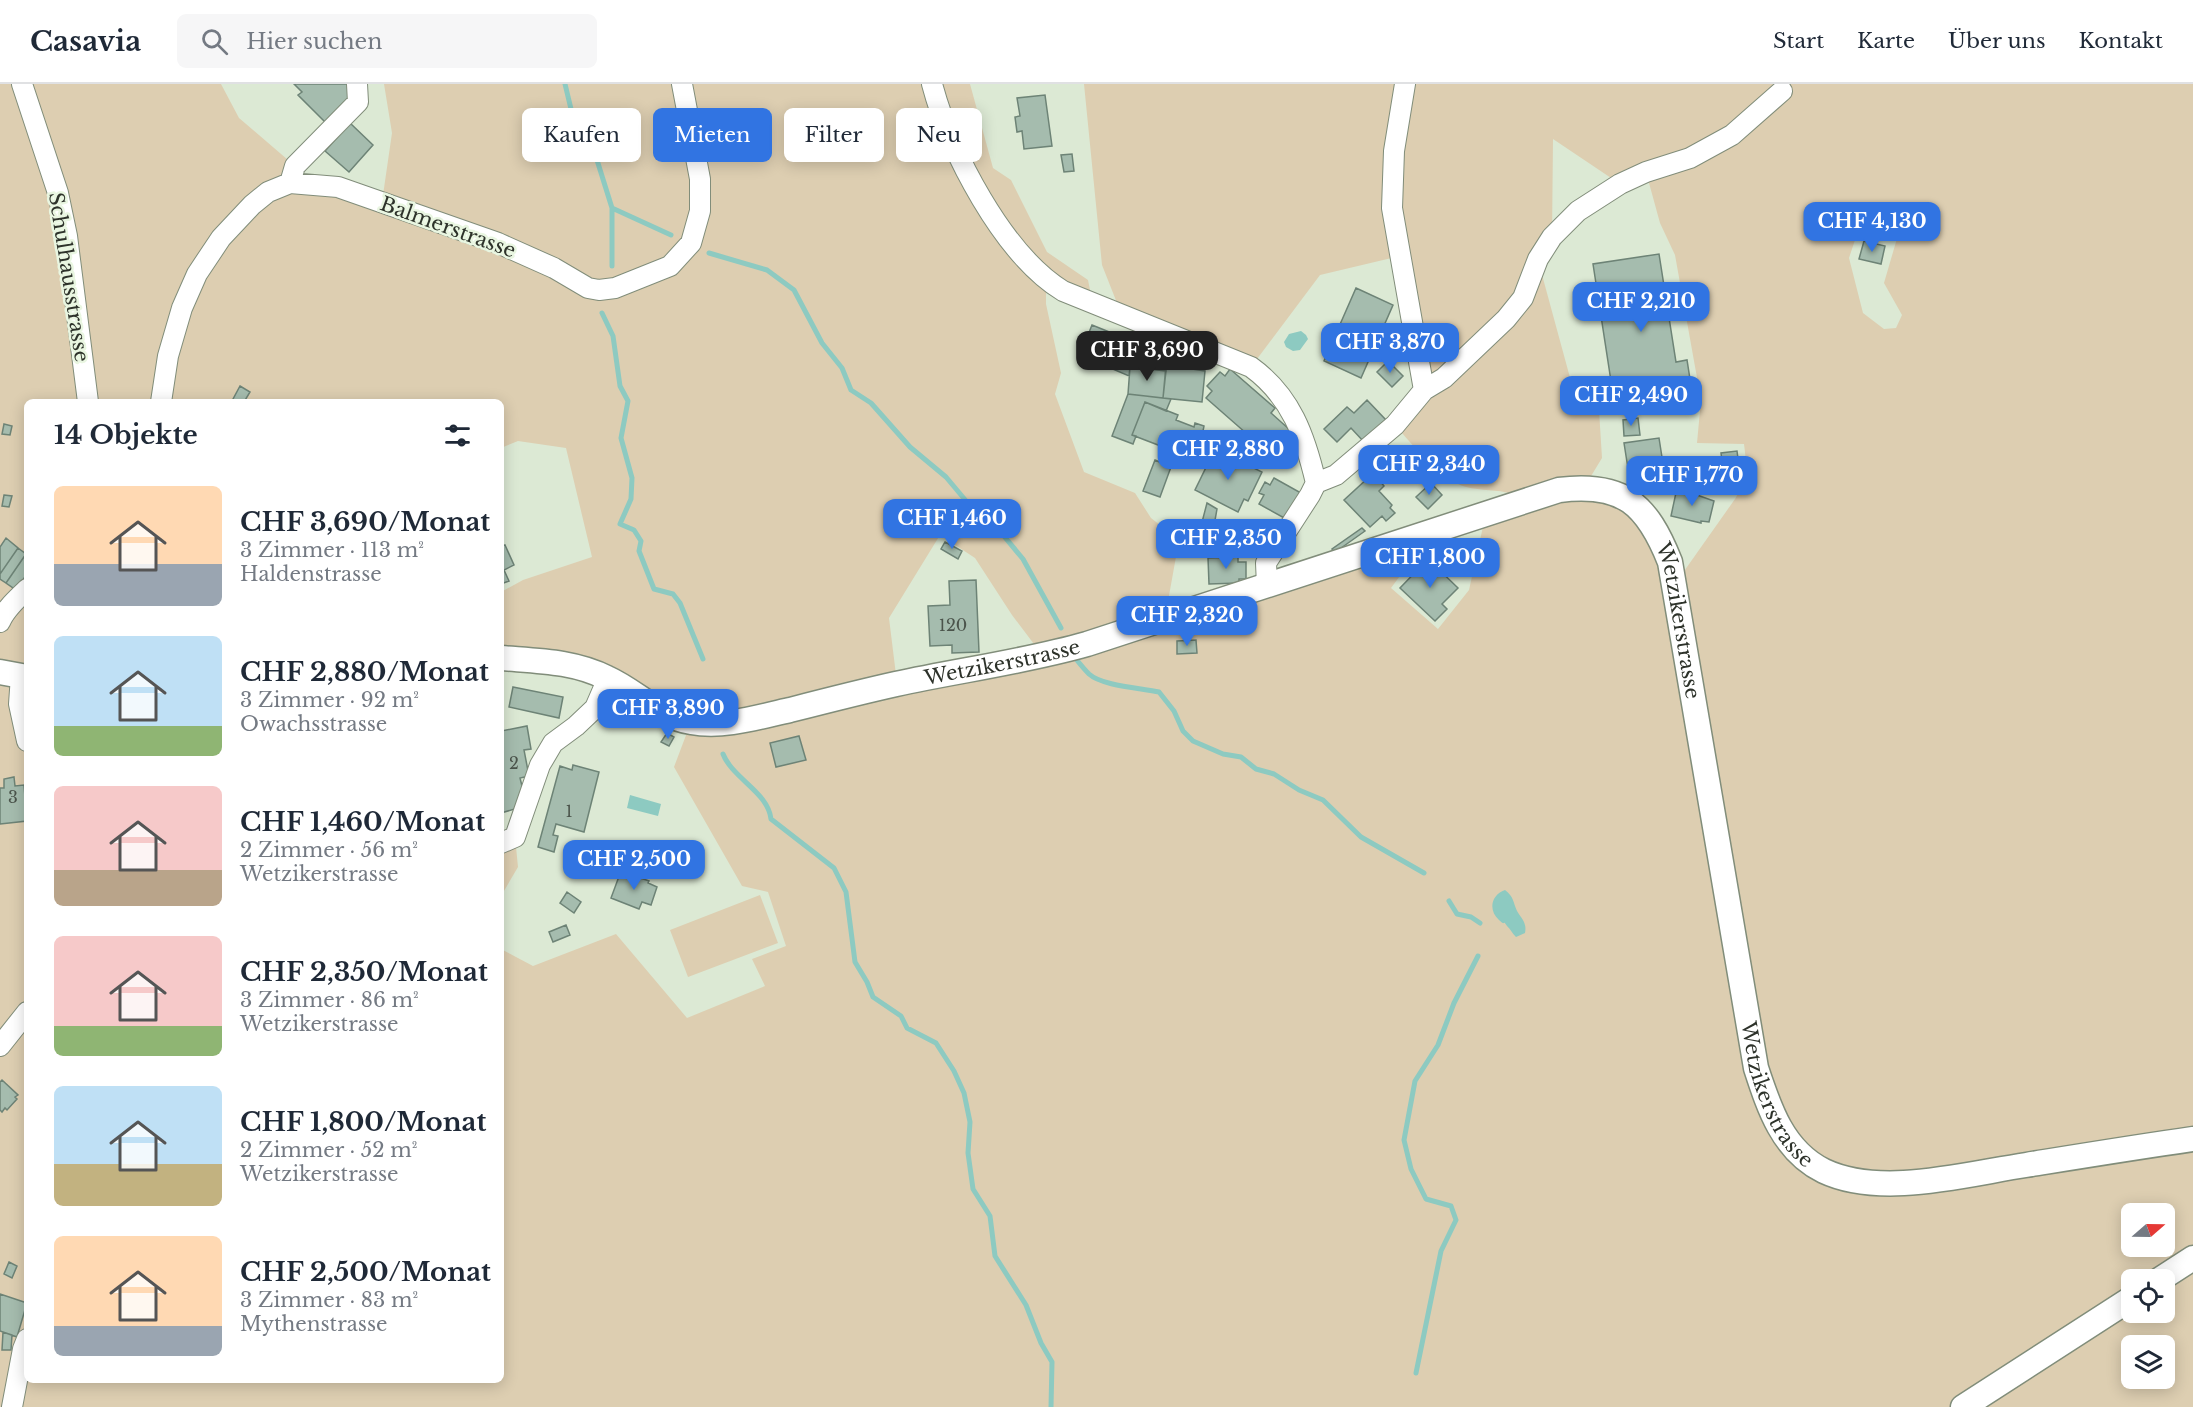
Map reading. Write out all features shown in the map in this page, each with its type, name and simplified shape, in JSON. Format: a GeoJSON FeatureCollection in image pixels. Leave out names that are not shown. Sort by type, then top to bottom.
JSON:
{"type":"FeatureCollection","features":[{"type":"Feature","properties":{"kind":"street","name":"Schulhausstrasse"},"geometry":{"type":"LineString","coordinates":[[22,84],[58,193],[88,399]]}},
{"type":"Feature","properties":{"kind":"street"},"geometry":{"type":"LineString","coordinates":[[161,399],[168,356],[182,308],[197,274],[221,238],[252,205],[268,192],[290,183],[295,166],[358,102],[357,84]]}},
{"type":"Feature","properties":{"kind":"street","name":"Balmerstrasse"},"geometry":{"type":"LineString","coordinates":[[290,183],[338,188],[498,243],[554,268],[588,288],[600,290],[615,288],[670,266],[690,243],[700,211],[700,179],[682,84]]}},
{"type":"Feature","properties":{"kind":"street"},"geometry":{"type":"LineString","coordinates":[[932,84],[960,157],[992,217],[1028,263],[1046,280],[1064,291],[1251,367],[1268,379],[1282,395],[1293,413],[1310,454],[1316,483],[1266,563],[1267,585]]}},
{"type":"Feature","properties":{"kind":"street"},"geometry":{"type":"LineString","coordinates":[[1405,84],[1394,151],[1392,208],[1424,390]]}},
{"type":"Feature","properties":{"kind":"street"},"geometry":{"type":"LineString","coordinates":[[1316,483],[1336,475],[1395,425],[1424,390],[1444,378],[1506,319],[1523,298],[1538,260],[1552,237],[1578,211],[1620,184],[1646,172],[1690,158],[1732,135],[1782,91]]}},
{"type":"Feature","properties":{"kind":"street","name":"Wetzikerstrasse"},"geometry":{"type":"LineString","coordinates":[[504,658],[556,662],[580,667],[608,678],[659,711],[691,722],[732,722],[897,684],[1044,656],[1559,490],[1584,486],[1604,489],[1630,501],[1647,516],[1660,536],[1670,562],[1756,1068],[1769,1109],[1784,1137],[1806,1159],[1824,1170],[1852,1181],[1876,1184],[1899,1184],[1944,1178],[2193,1138]]}},
{"type":"Feature","properties":{"kind":"street"},"geometry":{"type":"LineString","coordinates":[[0,622],[8,609],[24,592]]}},
{"type":"Feature","properties":{"kind":"street"},"geometry":{"type":"LineString","coordinates":[[16,675],[24,727]]}},
{"type":"Feature","properties":{"kind":"street"},"geometry":{"type":"LineString","coordinates":[[504,842],[515,837],[540,765],[554,743],[595,708],[608,678]]}},
{"type":"Feature","properties":{"kind":"street"},"geometry":{"type":"LineString","coordinates":[[0,1046],[24,1016]]}},
{"type":"Feature","properties":{"kind":"street"},"geometry":{"type":"LineString","coordinates":[[2175,1270],[2193,1258]]}},
{"type":"Feature","properties":{"kind":"street"},"geometry":{"type":"LineString","coordinates":[[1963,1407],[2121,1305]]}},
{"type":"Feature","properties":{"kind":"street"},"geometry":{"type":"LineString","coordinates":[[12,1407],[24,1346]]}},
{"type":"Feature","properties":{"kind":"shaded area"},"geometry":{"type":"Polygon","coordinates":[[[0,84],[221,84],[239,118],[295,166],[290,182],[382,202],[392,133],[384,84],[970,84],[977,108],[896,108],[896,162],[982,162],[982,128],[993,168],[1011,180],[1047,252],[1088,280],[1090,290],[1086,299],[1046,281],[1046,304],[1061,373],[1055,394],[1084,472],[1135,493],[1151,518],[1179,540],[1165,618],[1435,529],[1391,588],[1438,629],[1469,590],[1486,513],[1512,494],[1466,487],[1457,483],[1437,469],[1395,425],[1424,390],[1400,256],[1320,275],[1251,367],[1117,303],[1102,265],[1084,84],[2193,84],[2193,1407],[0,1407],[0,84]],[[1553,139],[1552,237],[1538,260],[1572,385],[1584,406],[1599,410],[1602,458],[1585,486],[1630,501],[1675,584],[1748,477],[1744,444],[1697,443],[1701,400],[1675,255],[1660,223],[1646,172],[1620,184],[1553,139]],[[1861,222],[1849,258],[1863,313],[1884,329],[1896,328],[1902,315],[1884,283],[1898,235],[1861,222]],[[940,535],[889,618],[897,683],[1043,656],[1012,615],[975,558],[940,535]]]}},
{"type":"Feature","properties":{"kind":"shaded area"},"geometry":{"type":"Polygon","coordinates":[[[515,837],[518,867],[504,891],[504,842],[515,837]]]}},
{"type":"Feature","properties":{"kind":"shaded area"},"geometry":{"type":"Polygon","coordinates":[[[760,895],[778,943],[688,977],[670,930],[760,895]]]}},
{"type":"Feature","properties":{"kind":"water"},"geometry":{"type":"Polygon","coordinates":[[[1301,331],[1308,339],[1300,350],[1293,351],[1286,347],[1284,342],[1289,334],[1301,331]]]}},
{"type":"Feature","properties":{"kind":"water"},"geometry":{"type":"Polygon","coordinates":[[[630,795],[661,804],[658,816],[627,808],[630,795]]]}},
{"type":"Feature","properties":{"kind":"water"},"geometry":{"type":"Polygon","coordinates":[[[1505,890],[1512,897],[1525,924],[1525,933],[1516,937],[1493,912],[1494,899],[1505,890]]]}},
{"type":"Feature","properties":{"kind":"building"},"geometry":{"type":"Polygon","coordinates":[[[294,84],[347,84],[356,93],[326,123],[298,95],[302,92],[294,84]]]}},
{"type":"Feature","properties":{"kind":"building"},"geometry":{"type":"Polygon","coordinates":[[[1045,95],[1052,146],[1024,149],[1022,131],[1017,132],[1015,117],[1020,116],[1017,98],[1045,95]]]}},
{"type":"Feature","properties":{"kind":"building"},"geometry":{"type":"Polygon","coordinates":[[[350,123],[373,145],[349,172],[325,151],[350,123]]]}},
{"type":"Feature","properties":{"kind":"building"},"geometry":{"type":"Polygon","coordinates":[[[1072,154],[1074,171],[1064,172],[1061,155],[1072,154]]]}},
{"type":"Feature","properties":{"kind":"building"},"geometry":{"type":"Polygon","coordinates":[[[1864,241],[1885,246],[1881,264],[1859,259],[1864,241]]]}},
{"type":"Feature","properties":{"kind":"building"},"geometry":{"type":"Polygon","coordinates":[[[1659,254],[1676,362],[1687,360],[1694,405],[1650,412],[1646,388],[1613,394],[1593,264],[1659,254]]]}},
{"type":"Feature","properties":{"kind":"building"},"geometry":{"type":"Polygon","coordinates":[[[1356,288],[1393,305],[1361,378],[1324,361],[1356,288]]]}},
{"type":"Feature","properties":{"kind":"building"},"geometry":{"type":"Polygon","coordinates":[[[1092,325],[1164,354],[1166,371],[1130,367],[1129,376],[1080,355],[1092,325]]]}},
{"type":"Feature","properties":{"kind":"building"},"geometry":{"type":"Polygon","coordinates":[[[1388,361],[1403,376],[1392,387],[1377,372],[1388,361]]]}},
{"type":"Feature","properties":{"kind":"building"},"geometry":{"type":"Polygon","coordinates":[[[1166,365],[1205,371],[1202,402],[1163,398],[1166,365]]]}},
{"type":"Feature","properties":{"kind":"building"},"geometry":{"type":"Polygon","coordinates":[[[1130,367],[1166,371],[1163,398],[1128,394],[1130,367]]]}},
{"type":"Feature","properties":{"kind":"building"},"geometry":{"type":"Polygon","coordinates":[[[1230,369],[1275,408],[1271,413],[1290,430],[1276,446],[1261,433],[1255,441],[1206,398],[1212,391],[1207,386],[1220,372],[1225,376],[1230,369]]]}},
{"type":"Feature","properties":{"kind":"building"},"geometry":{"type":"Polygon","coordinates":[[[240,386],[250,392],[246,399],[233,399],[240,386]]]}},
{"type":"Feature","properties":{"kind":"building"},"geometry":{"type":"Polygon","coordinates":[[[1128,394],[1171,399],[1166,411],[1145,402],[1132,435],[1136,436],[1133,444],[1112,436],[1128,394]]]}},
{"type":"Feature","properties":{"kind":"building"},"geometry":{"type":"Polygon","coordinates":[[[1367,400],[1386,420],[1364,442],[1351,428],[1337,442],[1324,429],[1347,407],[1354,413],[1367,400]]]}},
{"type":"Feature","properties":{"kind":"building"},"geometry":{"type":"Polygon","coordinates":[[[1145,402],[1178,415],[1176,420],[1194,427],[1195,423],[1204,426],[1203,431],[1207,432],[1197,460],[1132,435],[1145,402]]]}},
{"type":"Feature","properties":{"kind":"building"},"geometry":{"type":"Polygon","coordinates":[[[1638,418],[1640,435],[1624,436],[1623,420],[1638,418]]]}},
{"type":"Feature","properties":{"kind":"building"},"geometry":{"type":"Polygon","coordinates":[[[4,424],[12,426],[10,435],[2,434],[4,424]]]}},
{"type":"Feature","properties":{"kind":"building"},"geometry":{"type":"Polygon","coordinates":[[[1659,438],[1664,470],[1629,475],[1624,443],[1659,438]]]}},
{"type":"Feature","properties":{"kind":"building"},"geometry":{"type":"Polygon","coordinates":[[[1215,449],[1262,472],[1248,501],[1244,499],[1238,512],[1195,490],[1215,449]]]}},
{"type":"Feature","properties":{"kind":"building"},"geometry":{"type":"Polygon","coordinates":[[[1737,451],[1740,474],[1724,476],[1721,453],[1737,451]]]}},
{"type":"Feature","properties":{"kind":"building"},"geometry":{"type":"Polygon","coordinates":[[[1155,460],[1171,467],[1160,497],[1143,491],[1155,460]]]}},
{"type":"Feature","properties":{"kind":"building"},"geometry":{"type":"Polygon","coordinates":[[[1375,475],[1384,486],[1379,491],[1392,505],[1390,508],[1395,513],[1386,521],[1382,516],[1370,527],[1344,500],[1367,479],[1375,475]]]}},
{"type":"Feature","properties":{"kind":"building"},"geometry":{"type":"Polygon","coordinates":[[[1274,478],[1301,493],[1286,519],[1259,504],[1264,495],[1259,493],[1265,482],[1270,485],[1274,478]]]}},
{"type":"Feature","properties":{"kind":"building"},"geometry":{"type":"Polygon","coordinates":[[[1431,483],[1442,495],[1428,509],[1416,497],[1431,483]]]}},
{"type":"Feature","properties":{"kind":"building"},"geometry":{"type":"Polygon","coordinates":[[[1677,488],[1714,501],[1709,522],[1701,521],[1701,523],[1671,516],[1677,488]]]}},
{"type":"Feature","properties":{"kind":"building"},"geometry":{"type":"Polygon","coordinates":[[[4,495],[12,496],[9,507],[2,506],[4,495]]]}},
{"type":"Feature","properties":{"kind":"building"},"geometry":{"type":"Polygon","coordinates":[[[1207,503],[1217,509],[1214,526],[1201,526],[1207,503]]]}},
{"type":"Feature","properties":{"kind":"building"},"geometry":{"type":"Polygon","coordinates":[[[1362,528],[1365,531],[1334,553],[1332,549],[1362,528]]]}},
{"type":"Feature","properties":{"kind":"building"},"geometry":{"type":"Polygon","coordinates":[[[6,538],[18,548],[0,574],[0,547],[6,538]]]}},
{"type":"Feature","properties":{"kind":"building"},"geometry":{"type":"Polygon","coordinates":[[[945,542],[962,551],[958,559],[941,549],[945,542]]]}},
{"type":"Feature","properties":{"kind":"building"},"geometry":{"type":"Polygon","coordinates":[[[504,545],[514,565],[504,570],[504,545]]]}},
{"type":"Feature","properties":{"kind":"building"},"geometry":{"type":"Polygon","coordinates":[[[18,548],[24,552],[24,557],[6,583],[0,579],[0,574],[18,548]]]}},
{"type":"Feature","properties":{"kind":"building"},"geometry":{"type":"Polygon","coordinates":[[[24,557],[24,578],[16,590],[6,583],[24,557]]]}},
{"type":"Feature","properties":{"kind":"building"},"geometry":{"type":"Polygon","coordinates":[[[1238,557],[1238,562],[1246,562],[1246,579],[1239,579],[1239,583],[1209,584],[1208,558],[1238,557]]]}},
{"type":"Feature","properties":{"kind":"building"},"geometry":{"type":"Polygon","coordinates":[[[1428,559],[1458,588],[1442,604],[1447,609],[1435,621],[1400,588],[1428,559]]]}},
{"type":"Feature","properties":{"kind":"building"},"geometry":{"type":"Polygon","coordinates":[[[504,570],[509,581],[504,583],[504,570]]]}},
{"type":"Feature","properties":{"kind":"building"},"geometry":{"type":"Polygon","coordinates":[[[976,580],[979,652],[952,653],[952,645],[930,646],[928,606],[950,605],[949,581],[976,580]]]}},
{"type":"Feature","properties":{"kind":"building"},"geometry":{"type":"Polygon","coordinates":[[[1196,640],[1197,653],[1177,654],[1177,641],[1196,640]]]}},
{"type":"Feature","properties":{"kind":"building"},"geometry":{"type":"Polygon","coordinates":[[[513,687],[563,697],[559,718],[509,707],[513,687]]]}},
{"type":"Feature","properties":{"kind":"building"},"geometry":{"type":"Polygon","coordinates":[[[527,726],[531,749],[524,750],[529,776],[520,778],[523,790],[518,808],[504,812],[504,730],[527,726]]]}},
{"type":"Feature","properties":{"kind":"building"},"geometry":{"type":"Polygon","coordinates":[[[667,733],[674,737],[669,746],[661,742],[667,733]]]}},
{"type":"Feature","properties":{"kind":"building"},"geometry":{"type":"Polygon","coordinates":[[[799,736],[806,760],[776,767],[770,743],[799,736]]]}},
{"type":"Feature","properties":{"kind":"building"},"geometry":{"type":"Polygon","coordinates":[[[573,765],[599,772],[584,832],[556,824],[553,835],[558,836],[554,852],[538,847],[560,766],[572,770],[573,765]]]}},
{"type":"Feature","properties":{"kind":"building"},"geometry":{"type":"Polygon","coordinates":[[[14,777],[15,786],[24,785],[24,821],[0,824],[0,788],[4,788],[4,779],[14,777]]]}},
{"type":"Feature","properties":{"kind":"building"},"geometry":{"type":"Polygon","coordinates":[[[646,851],[671,856],[669,867],[664,866],[663,872],[642,868],[646,851]]]}},
{"type":"Feature","properties":{"kind":"building"},"geometry":{"type":"Polygon","coordinates":[[[621,871],[649,881],[648,883],[657,887],[651,905],[642,902],[639,909],[611,898],[621,871]]]}},
{"type":"Feature","properties":{"kind":"building"},"geometry":{"type":"Polygon","coordinates":[[[567,892],[581,902],[574,913],[560,903],[567,892]]]}},
{"type":"Feature","properties":{"kind":"building"},"geometry":{"type":"Polygon","coordinates":[[[566,925],[570,935],[553,942],[549,932],[566,925]]]}},
{"type":"Feature","properties":{"kind":"building"},"geometry":{"type":"Polygon","coordinates":[[[2,1080],[18,1095],[7,1110],[5,1108],[2,1112],[0,1110],[0,1082],[2,1080]]]}},
{"type":"Feature","properties":{"kind":"building"},"geometry":{"type":"Polygon","coordinates":[[[9,1262],[17,1266],[12,1278],[4,1274],[9,1262]]]}},
{"type":"Feature","properties":{"kind":"building"},"geometry":{"type":"Polygon","coordinates":[[[0,1294],[24,1302],[24,1313],[17,1337],[0,1331],[0,1294]]]}},
{"type":"Feature","properties":{"kind":"building"},"geometry":{"type":"Polygon","coordinates":[[[3,1332],[12,1335],[11,1350],[2,1350],[3,1332]]]}},
{"type":"Feature","properties":{"kind":"waterway"},"geometry":{"type":"LineString","coordinates":[[565,84],[577,134],[597,160],[612,208],[671,235]]}},
{"type":"Feature","properties":{"kind":"waterway"},"geometry":{"type":"LineString","coordinates":[[612,208],[612,266]]}},
{"type":"Feature","properties":{"kind":"waterway"},"geometry":{"type":"LineString","coordinates":[[709,253],[767,270],[794,290],[822,343],[842,368],[851,390],[871,403],[910,447],[946,477],[972,508],[989,518],[1023,559],[1061,628]]}},
{"type":"Feature","properties":{"kind":"waterway"},"geometry":{"type":"LineString","coordinates":[[602,313],[613,336],[620,386],[628,401],[621,438],[632,478],[631,499],[620,524],[634,530],[641,541],[639,551],[654,589],[673,594],[680,603],[703,659]]}},
{"type":"Feature","properties":{"kind":"waterway"},"geometry":{"type":"LineString","coordinates":[[1076,659],[1095,678],[1122,686],[1159,692],[1174,711],[1183,731],[1193,741],[1223,754],[1241,757],[1256,769],[1274,774],[1299,790],[1323,800],[1361,837],[1424,873]]}},
{"type":"Feature","properties":{"kind":"waterway"},"geometry":{"type":"LineString","coordinates":[[723,754],[734,771],[764,801],[771,819],[834,868],[846,892],[855,962],[873,997],[901,1016],[907,1028],[936,1043],[954,1071],[964,1093],[970,1122],[968,1153],[973,1189],[990,1216],[995,1256],[1026,1305],[1041,1343],[1052,1362],[1051,1407]]}},
{"type":"Feature","properties":{"kind":"waterway"},"geometry":{"type":"LineString","coordinates":[[1449,901],[1457,914],[1471,917],[1480,923]]}},
{"type":"Feature","properties":{"kind":"waterway"},"geometry":{"type":"LineString","coordinates":[[1416,1373],[1441,1251],[1456,1220],[1451,1206],[1426,1199],[1411,1169],[1404,1140],[1415,1081],[1438,1045],[1454,1003],[1478,956]]}}]}
